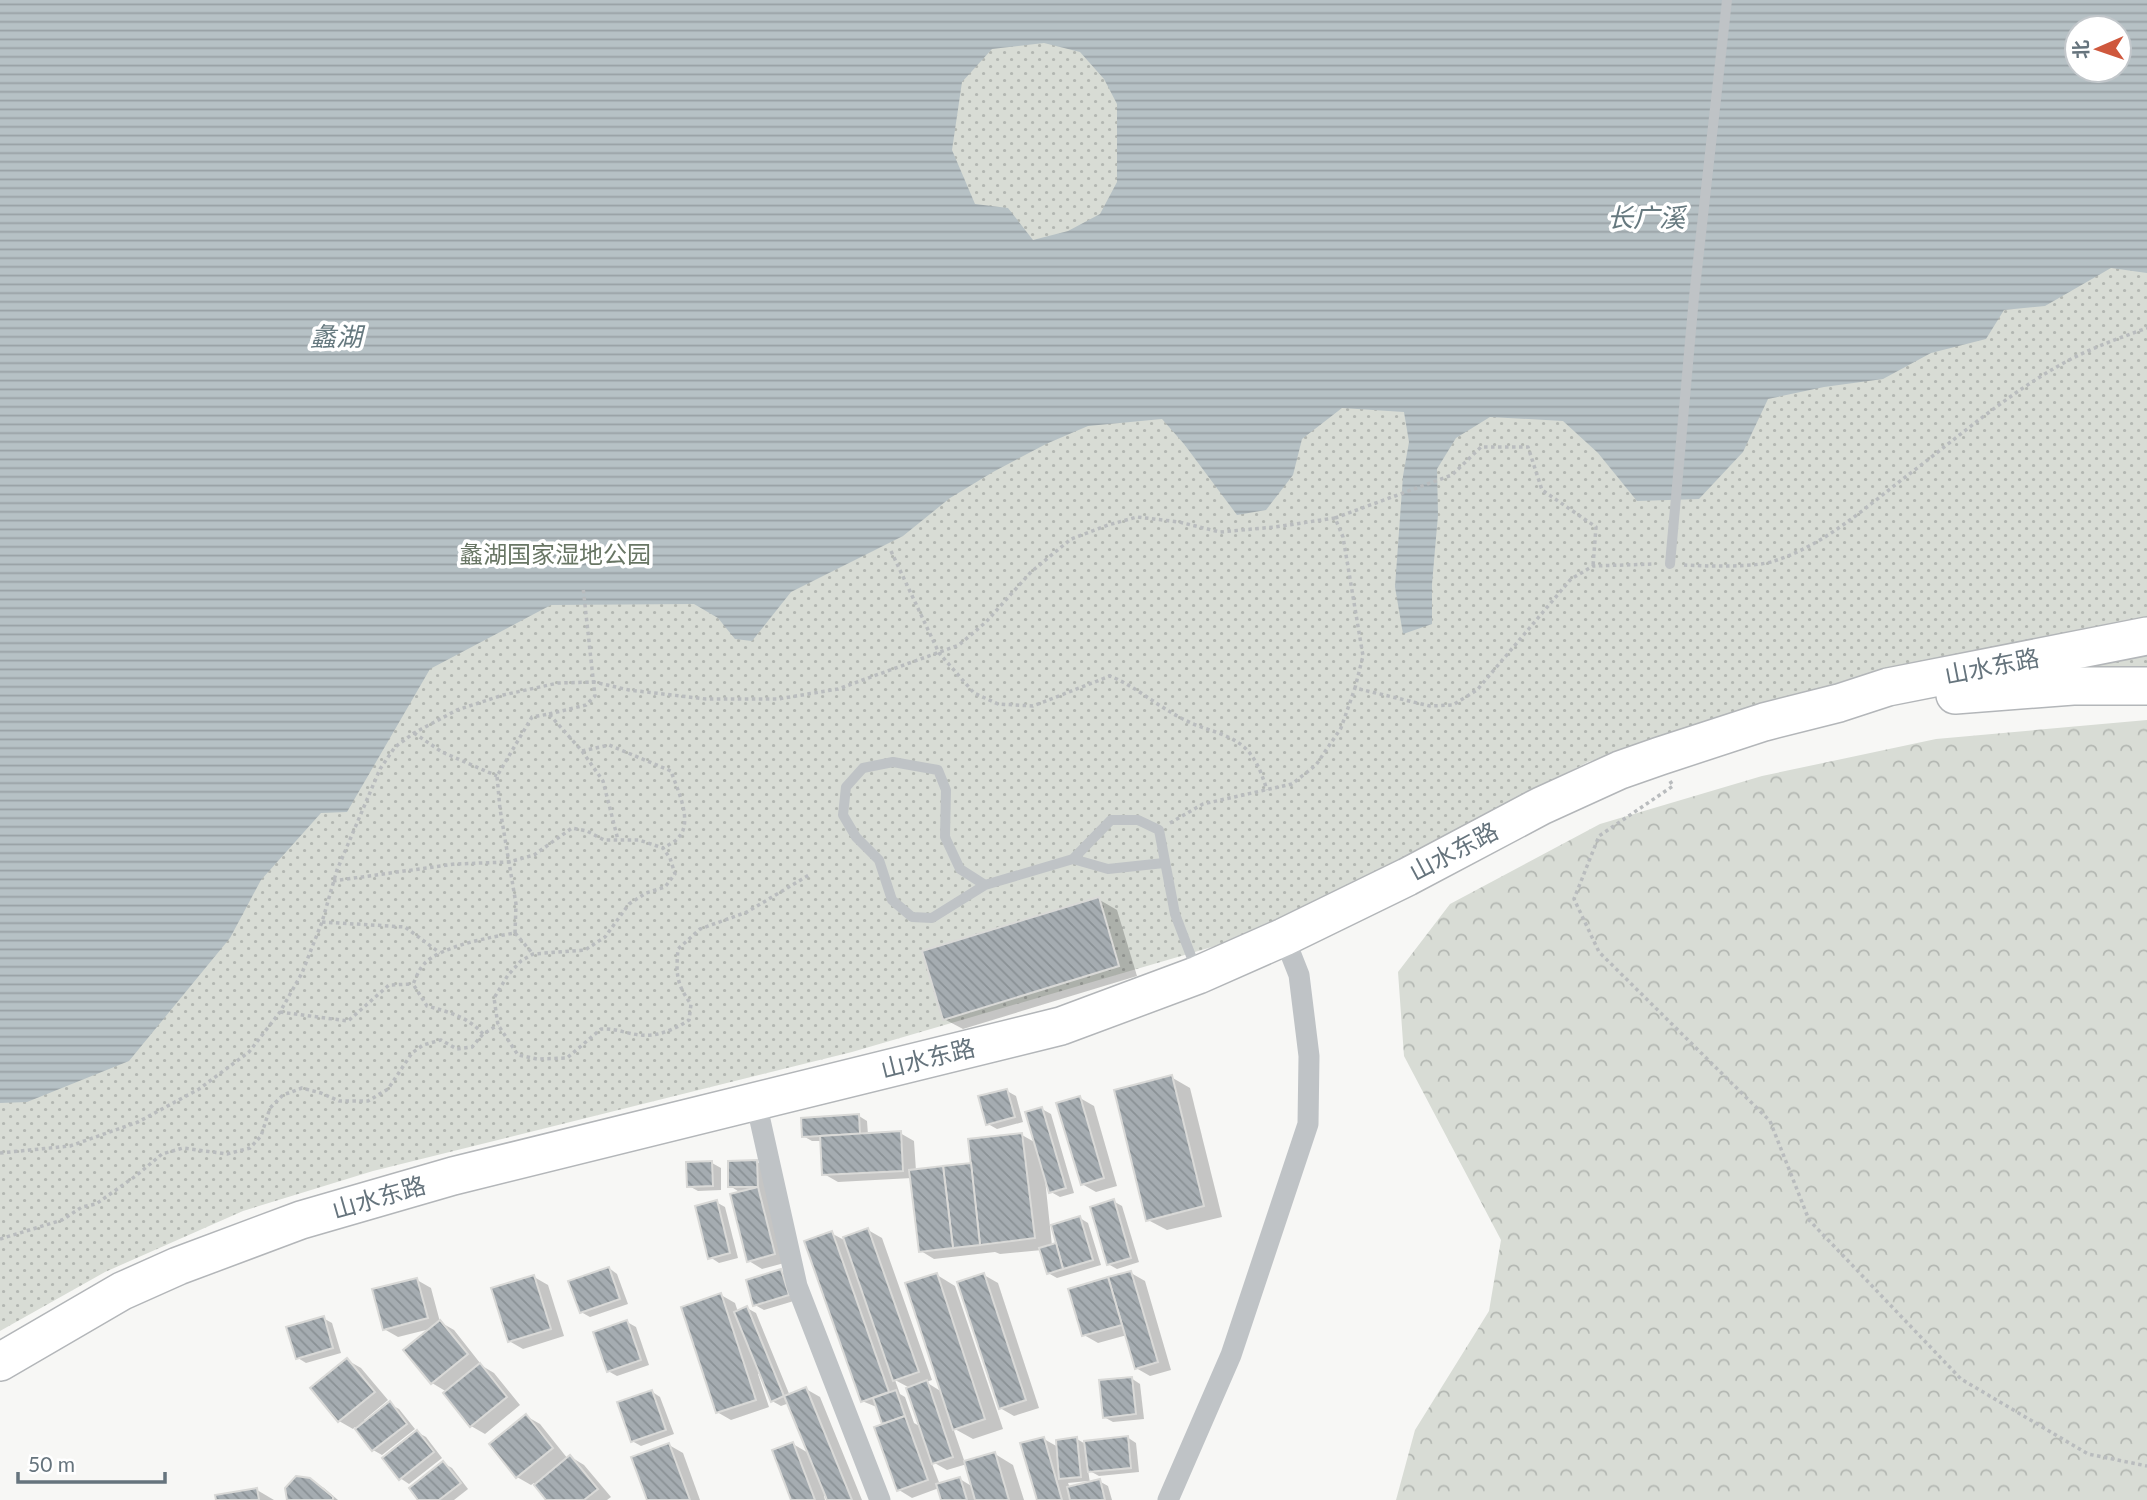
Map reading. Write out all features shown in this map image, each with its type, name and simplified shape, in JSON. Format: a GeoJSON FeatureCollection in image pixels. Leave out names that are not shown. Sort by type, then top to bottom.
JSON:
{"type":"FeatureCollection","features":[{"type":"Feature","properties":{"kind":"highway","name":"山水东路"},"geometry":{"type":"LineString","coordinates":[[0,1362],[122,1291],[178,1266],[301,1220],[453,1176],[1061,1026],[1198,975],[1284,937],[1541,806],[1660,756],[1764,722],[1888,687],[2147,636]]}},
{"type":"Feature","properties":{"kind":"highway","name":"山水东路"},"geometry":{"type":"LineString","coordinates":[[1839,703],[2073,686],[2147,686]]}},
{"type":"Feature","properties":{"kind":"street"},"geometry":{"type":"LineString","coordinates":[[1168,1500],[1231,1355],[1308,1124],[1309,1056],[1299,975],[1284,937]]}},
{"type":"Feature","properties":{"kind":"street"},"geometry":{"type":"LineString","coordinates":[[756,1102],[796,1286],[880,1500]]}},
{"type":"Feature","properties":{"kind":"lane"},"geometry":{"type":"LineString","coordinates":[[1670,564],[1727,0]]}},
{"type":"Feature","properties":{"kind":"lane"},"geometry":{"type":"LineString","coordinates":[[985,885],[960,869],[945,837],[946,790],[938,770],[893,762],[863,768],[846,788],[843,815],[856,837],[879,860],[892,900],[912,917],[932,918],[985,885],[1073,859],[1111,820],[1138,820],[1159,830],[1175,914],[1198,975]]}},
{"type":"Feature","properties":{"kind":"lane"},"geometry":{"type":"LineString","coordinates":[[1073,859],[1108,869],[1164,863]]}},
{"type":"Feature","properties":{"kind":"path"},"geometry":{"type":"LineString","coordinates":[[1354,688],[1430,706],[1453,705],[1477,690],[1571,579],[1593,566],[1634,563],[1706,566],[1772,562],[1804,549],[1843,526],[2014,394],[2071,359],[2147,328]]}},
{"type":"Feature","properties":{"kind":"path"},"geometry":{"type":"LineString","coordinates":[[0,1153],[70,1146],[138,1122],[199,1089],[249,1052],[280,1012],[302,973],[322,922],[334,881],[380,769],[395,747],[414,733],[457,710],[503,695],[558,683],[594,682],[629,690],[706,699],[778,699],[838,689],[959,645],[986,622],[1031,572],[1071,539],[1108,525],[1137,517],[1180,522],[1220,532],[1335,518],[1452,475],[1481,447],[1528,447],[1542,490],[1596,527],[1593,566]]}},
{"type":"Feature","properties":{"kind":"path"},"geometry":{"type":"LineString","coordinates":[[1159,830],[1203,804],[1292,784],[1316,765],[1341,728],[1363,656],[1343,537],[1335,518]]}},
{"type":"Feature","properties":{"kind":"path"},"geometry":{"type":"LineString","coordinates":[[891,551],[939,653],[974,693],[998,704],[1033,706],[1110,676],[1129,684],[1154,703],[1186,721],[1223,735],[1244,747],[1258,764],[1267,790]]}},
{"type":"Feature","properties":{"kind":"path"},"geometry":{"type":"LineString","coordinates":[[533,954],[515,933],[516,904],[498,776],[532,717],[586,705],[595,696],[583,587]]}},
{"type":"Feature","properties":{"kind":"path"},"geometry":{"type":"LineString","coordinates":[[549,715],[582,751],[603,782],[618,840]]}},
{"type":"Feature","properties":{"kind":"path"},"geometry":{"type":"LineString","coordinates":[[414,733],[442,752],[498,776]]}},
{"type":"Feature","properties":{"kind":"path"},"geometry":{"type":"LineString","coordinates":[[582,751],[609,745],[671,771],[684,813],[684,829],[678,838],[663,848]]}},
{"type":"Feature","properties":{"kind":"path"},"geometry":{"type":"LineString","coordinates":[[1660,756],[1673,786],[1599,836],[1574,899],[1599,952],[1770,1121],[1809,1220],[1961,1378],[2088,1454],[2147,1466]]}},
{"type":"Feature","properties":{"kind":"path"},"geometry":{"type":"LineString","coordinates":[[334,881],[455,864],[509,862],[534,855],[572,828],[587,831],[604,840],[639,840],[663,848],[670,858],[675,874],[664,887],[646,892],[629,904],[605,937],[585,950],[533,954],[521,961],[508,975],[494,998],[498,1025],[518,1055],[537,1059],[567,1058],[601,1029],[615,1028],[642,1035],[671,1031],[689,1020],[691,1004],[682,993],[676,974],[678,949],[700,929],[747,912],[809,875]]}},
{"type":"Feature","properties":{"kind":"path"},"geometry":{"type":"LineString","coordinates":[[322,922],[405,927],[440,953]]}},
{"type":"Feature","properties":{"kind":"path"},"geometry":{"type":"LineString","coordinates":[[413,984],[423,965],[440,953],[495,936],[515,933]]}},
{"type":"Feature","properties":{"kind":"path"},"geometry":{"type":"LineString","coordinates":[[280,1012],[348,1021],[389,985],[413,984]]}},
{"type":"Feature","properties":{"kind":"path"},"geometry":{"type":"LineString","coordinates":[[413,984],[427,1006],[451,1012],[473,1023],[483,1034]]}},
{"type":"Feature","properties":{"kind":"path"},"geometry":{"type":"LineString","coordinates":[[0,1239],[62,1220],[82,1207],[96,1203],[138,1175],[162,1154],[183,1148],[227,1154],[250,1148],[261,1136],[270,1108],[283,1095],[302,1088],[339,1101],[368,1101],[388,1089],[412,1053],[423,1045],[441,1040],[457,1049],[472,1047],[483,1034],[498,1025]]}},
{"type":"Feature","properties":{"kind":"green space","name":"蠡湖国家湿地公园"},"geometry":{"type":"Polygon","coordinates":[[[0,0],[2147,0],[2147,667],[1866,674],[1588,762],[1253,935],[852,1052],[373,1171],[243,1211],[105,1272],[0,1331],[0,0]]]}},
{"type":"Feature","properties":{"kind":"green space"},"geometry":{"type":"Polygon","coordinates":[[[2147,720],[2147,1500],[1396,1500],[1415,1430],[1489,1311],[1501,1240],[1404,1056],[1398,972],[1450,904],[1600,824],[1762,776],[1936,739],[2147,720]]]}},
{"type":"Feature","properties":{"kind":"water","name":"蠡湖"},"geometry":{"type":"Polygon","coordinates":[[[0,0],[2147,0],[2147,273],[2111,268],[2045,306],[2004,310],[1986,339],[1931,353],[1883,379],[1824,387],[1768,399],[1743,452],[1699,499],[1637,501],[1598,453],[1563,421],[1490,417],[1456,438],[1437,469],[1438,515],[1432,584],[1432,624],[1403,634],[1395,587],[1403,476],[1409,442],[1404,412],[1342,408],[1302,439],[1293,475],[1266,510],[1237,515],[1162,419],[1088,426],[1046,444],[993,472],[950,498],[903,536],[791,592],[752,641],[735,639],[718,618],[694,604],[551,605],[430,669],[347,812],[321,813],[261,880],[230,938],[129,1061],[27,1102],[0,1103],[0,0]],[[1044,43],[992,49],[962,82],[952,150],[975,204],[1008,208],[1033,240],[1068,231],[1100,214],[1117,182],[1117,104],[1104,79],[1080,52],[1044,43]]]}},
{"type":"Feature","properties":{"kind":"building"},"geometry":{"type":"Polygon","coordinates":[[[1099,897],[1119,966],[943,1020],[922,951],[1099,897]]]}},
{"type":"Feature","properties":{"kind":"building"},"geometry":{"type":"Polygon","coordinates":[[[1172,1075],[1204,1206],[1146,1221],[1114,1090],[1172,1075]]]}},
{"type":"Feature","properties":{"kind":"building"},"geometry":{"type":"Polygon","coordinates":[[[1007,1089],[1015,1117],[986,1125],[978,1096],[1007,1089]]]}},
{"type":"Feature","properties":{"kind":"building"},"geometry":{"type":"Polygon","coordinates":[[[1080,1096],[1104,1178],[1081,1185],[1056,1103],[1080,1096]]]}},
{"type":"Feature","properties":{"kind":"building"},"geometry":{"type":"Polygon","coordinates":[[[1042,1107],[1066,1188],[1049,1193],[1025,1112],[1042,1107]]]}},
{"type":"Feature","properties":{"kind":"building"},"geometry":{"type":"Polygon","coordinates":[[[859,1114],[860,1134],[802,1137],[801,1118],[859,1114]]]}},
{"type":"Feature","properties":{"kind":"building"},"geometry":{"type":"Polygon","coordinates":[[[901,1131],[903,1171],[822,1175],[820,1136],[901,1131]]]}},
{"type":"Feature","properties":{"kind":"building"},"geometry":{"type":"Polygon","coordinates":[[[1022,1133],[1035,1238],[980,1245],[968,1139],[1022,1133]]]}},
{"type":"Feature","properties":{"kind":"building"},"geometry":{"type":"Polygon","coordinates":[[[757,1160],[758,1187],[728,1187],[728,1161],[757,1160]]]}},
{"type":"Feature","properties":{"kind":"building"},"geometry":{"type":"Polygon","coordinates":[[[712,1161],[713,1186],[687,1187],[686,1162],[712,1161]]]}},
{"type":"Feature","properties":{"kind":"building"},"geometry":{"type":"Polygon","coordinates":[[[971,1163],[980,1245],[953,1248],[943,1166],[971,1163]]]}},
{"type":"Feature","properties":{"kind":"building"},"geometry":{"type":"Polygon","coordinates":[[[943,1166],[953,1248],[919,1252],[909,1170],[943,1166]]]}},
{"type":"Feature","properties":{"kind":"building"},"geometry":{"type":"Polygon","coordinates":[[[758,1187],[775,1254],[747,1262],[730,1194],[758,1187]]]}},
{"type":"Feature","properties":{"kind":"building"},"geometry":{"type":"Polygon","coordinates":[[[1114,1199],[1131,1258],[1107,1265],[1090,1207],[1114,1199]]]}},
{"type":"Feature","properties":{"kind":"building"},"geometry":{"type":"Polygon","coordinates":[[[717,1200],[730,1253],[708,1259],[695,1206],[717,1200]]]}},
{"type":"Feature","properties":{"kind":"building"},"geometry":{"type":"Polygon","coordinates":[[[1080,1216],[1093,1260],[1063,1269],[1051,1225],[1080,1216]]]}},
{"type":"Feature","properties":{"kind":"building"},"geometry":{"type":"Polygon","coordinates":[[[868,1228],[919,1372],[893,1381],[843,1237],[868,1228]]]}},
{"type":"Feature","properties":{"kind":"building"},"geometry":{"type":"Polygon","coordinates":[[[832,1231],[889,1392],[861,1402],[804,1241],[832,1231]]]}},
{"type":"Feature","properties":{"kind":"building"},"geometry":{"type":"Polygon","coordinates":[[[1056,1243],[1063,1269],[1047,1274],[1039,1248],[1056,1243]]]}},
{"type":"Feature","properties":{"kind":"building"},"geometry":{"type":"Polygon","coordinates":[[[609,1267],[620,1299],[580,1313],[568,1281],[609,1267]]]}},
{"type":"Feature","properties":{"kind":"building"},"geometry":{"type":"Polygon","coordinates":[[[781,1269],[789,1295],[753,1306],[746,1280],[781,1269]]]}},
{"type":"Feature","properties":{"kind":"building"},"geometry":{"type":"Polygon","coordinates":[[[1131,1271],[1158,1362],[1135,1369],[1108,1277],[1131,1271]]]}},
{"type":"Feature","properties":{"kind":"building"},"geometry":{"type":"Polygon","coordinates":[[[937,1273],[985,1419],[953,1430],[905,1283],[937,1273]]]}},
{"type":"Feature","properties":{"kind":"building"},"geometry":{"type":"Polygon","coordinates":[[[984,1273],[1026,1400],[999,1409],[957,1282],[984,1273]]]}},
{"type":"Feature","properties":{"kind":"building"},"geometry":{"type":"Polygon","coordinates":[[[534,1275],[551,1329],[508,1342],[491,1288],[534,1275]]]}},
{"type":"Feature","properties":{"kind":"building"},"geometry":{"type":"Polygon","coordinates":[[[1108,1277],[1122,1325],[1082,1336],[1068,1289],[1108,1277]]]}},
{"type":"Feature","properties":{"kind":"building"},"geometry":{"type":"Polygon","coordinates":[[[417,1278],[428,1318],[383,1330],[372,1289],[417,1278]]]}},
{"type":"Feature","properties":{"kind":"building"},"geometry":{"type":"Polygon","coordinates":[[[721,1293],[756,1400],[716,1413],[681,1307],[721,1293]]]}},
{"type":"Feature","properties":{"kind":"building"},"geometry":{"type":"Polygon","coordinates":[[[747,1306],[784,1396],[771,1402],[734,1312],[747,1306]]]}},
{"type":"Feature","properties":{"kind":"building"},"geometry":{"type":"Polygon","coordinates":[[[324,1316],[333,1348],[296,1359],[286,1327],[324,1316]]]}},
{"type":"Feature","properties":{"kind":"building"},"geometry":{"type":"Polygon","coordinates":[[[440,1320],[468,1354],[431,1384],[403,1350],[440,1320]]]}},
{"type":"Feature","properties":{"kind":"building"},"geometry":{"type":"Polygon","coordinates":[[[627,1320],[641,1360],[607,1372],[593,1332],[627,1320]]]}},
{"type":"Feature","properties":{"kind":"building"},"geometry":{"type":"Polygon","coordinates":[[[347,1358],[375,1392],[338,1422],[310,1388],[347,1358]]]}},
{"type":"Feature","properties":{"kind":"building"},"geometry":{"type":"Polygon","coordinates":[[[480,1363],[507,1397],[470,1427],[443,1393],[480,1363]]]}},
{"type":"Feature","properties":{"kind":"building"},"geometry":{"type":"Polygon","coordinates":[[[1132,1377],[1136,1414],[1103,1418],[1099,1380],[1132,1377]]]}},
{"type":"Feature","properties":{"kind":"building"},"geometry":{"type":"Polygon","coordinates":[[[927,1380],[953,1457],[932,1464],[906,1388],[927,1380]]]}},
{"type":"Feature","properties":{"kind":"building"},"geometry":{"type":"Polygon","coordinates":[[[806,1387],[852,1500],[827,1500],[784,1396],[806,1387]]]}},
{"type":"Feature","properties":{"kind":"building"},"geometry":{"type":"Polygon","coordinates":[[[652,1390],[666,1430],[631,1442],[617,1402],[652,1390]]]}},
{"type":"Feature","properties":{"kind":"building"},"geometry":{"type":"Polygon","coordinates":[[[896,1390],[905,1416],[882,1424],[873,1398],[896,1390]]]}},
{"type":"Feature","properties":{"kind":"building"},"geometry":{"type":"Polygon","coordinates":[[[390,1401],[407,1424],[372,1451],[355,1429],[390,1401]]]}},
{"type":"Feature","properties":{"kind":"building"},"geometry":{"type":"Polygon","coordinates":[[[526,1414],[553,1448],[516,1478],[489,1444],[526,1414]]]}},
{"type":"Feature","properties":{"kind":"building"},"geometry":{"type":"Polygon","coordinates":[[[905,1416],[928,1480],[897,1491],[874,1427],[905,1416]]]}},
{"type":"Feature","properties":{"kind":"building"},"geometry":{"type":"Polygon","coordinates":[[[417,1430],[434,1452],[399,1480],[382,1458],[417,1430]]]}},
{"type":"Feature","properties":{"kind":"building"},"geometry":{"type":"Polygon","coordinates":[[[1128,1436],[1131,1468],[1088,1472],[1084,1441],[1128,1436]]]}},
{"type":"Feature","properties":{"kind":"building"},"geometry":{"type":"Polygon","coordinates":[[[1044,1437],[1062,1500],[1037,1500],[1020,1443],[1044,1437]]]}},
{"type":"Feature","properties":{"kind":"building"},"geometry":{"type":"Polygon","coordinates":[[[1077,1437],[1081,1477],[1059,1479],[1056,1440],[1077,1437]]]}},
{"type":"Feature","properties":{"kind":"building"},"geometry":{"type":"Polygon","coordinates":[[[793,1442],[815,1500],[791,1500],[772,1450],[793,1442]]]}},
{"type":"Feature","properties":{"kind":"building"},"geometry":{"type":"Polygon","coordinates":[[[669,1443],[690,1500],[647,1500],[631,1457],[669,1443]]]}},
{"type":"Feature","properties":{"kind":"building"},"geometry":{"type":"Polygon","coordinates":[[[995,1452],[1009,1500],[975,1500],[964,1461],[995,1452]]]}},
{"type":"Feature","properties":{"kind":"building"},"geometry":{"type":"Polygon","coordinates":[[[570,1455],[598,1489],[584,1500],[546,1500],[534,1485],[570,1455]]]}},
{"type":"Feature","properties":{"kind":"building"},"geometry":{"type":"Polygon","coordinates":[[[443,1461],[461,1483],[439,1500],[418,1500],[409,1488],[443,1461]]]}},
{"type":"Feature","properties":{"kind":"building"},"geometry":{"type":"Polygon","coordinates":[[[296,1476],[310,1478],[333,1497],[333,1500],[287,1500],[285,1488],[296,1476]]]}},
{"type":"Feature","properties":{"kind":"building"},"geometry":{"type":"Polygon","coordinates":[[[960,1477],[967,1500],[941,1500],[936,1484],[960,1477]]]}},
{"type":"Feature","properties":{"kind":"building"},"geometry":{"type":"Polygon","coordinates":[[[1100,1479],[1105,1500],[1070,1500],[1067,1487],[1100,1479]]]}},
{"type":"Feature","properties":{"kind":"building"},"geometry":{"type":"Polygon","coordinates":[[[257,1488],[259,1500],[216,1500],[215,1495],[257,1488]]]}},
{"type":"Feature","properties":{"kind":"water label","name":"长广溪"},"geometry":{"type":"Point","coordinates":[1646,218]}}]}
